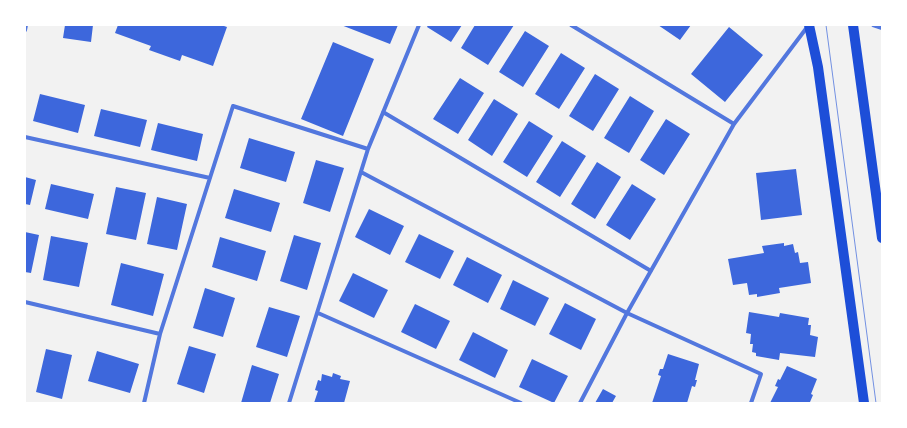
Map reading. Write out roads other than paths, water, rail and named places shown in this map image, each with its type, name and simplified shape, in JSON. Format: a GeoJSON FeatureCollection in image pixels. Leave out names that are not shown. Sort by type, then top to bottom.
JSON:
{"type":"FeatureCollection","features":[{"type":"Feature","properties":{"kind":"main road"},"geometry":{"type":"LineString","coordinates":[[809,25],[818,67],[864,403]]}},
{"type":"Feature","properties":{"kind":"main road"},"geometry":{"type":"LineString","coordinates":[[853,25],[882,238]]}},
{"type":"Feature","properties":{"kind":"street"},"geometry":{"type":"LineString","coordinates":[[25,30],[26,25]]}},
{"type":"Feature","properties":{"kind":"street"},"geometry":{"type":"LineString","coordinates":[[289,403],[318,313],[360,172],[419,25]]}},
{"type":"Feature","properties":{"kind":"street"},"geometry":{"type":"LineString","coordinates":[[571,25],[734,124]]}},
{"type":"Feature","properties":{"kind":"street"},"geometry":{"type":"LineString","coordinates":[[580,403],[627,313],[734,124],[809,25]]}},
{"type":"Feature","properties":{"kind":"street"},"geometry":{"type":"LineString","coordinates":[[873,25],[882,28]]}},
{"type":"Feature","properties":{"kind":"street"},"geometry":{"type":"LineString","coordinates":[[144,403],[160,334],[233,106],[368,149]]}},
{"type":"Feature","properties":{"kind":"street"},"geometry":{"type":"LineString","coordinates":[[383,112],[651,271]]}},
{"type":"Feature","properties":{"kind":"street"},"geometry":{"type":"LineString","coordinates":[[25,138],[210,178]]}},
{"type":"Feature","properties":{"kind":"street"},"geometry":{"type":"LineString","coordinates":[[360,172],[627,313],[761,374],[751,403]]}},
{"type":"Feature","properties":{"kind":"street"},"geometry":{"type":"LineString","coordinates":[[25,302],[160,334]]}},
{"type":"Feature","properties":{"kind":"street"},"geometry":{"type":"LineString","coordinates":[[318,313],[522,403]]}},
{"type":"Feature","properties":{"kind":"tram line"},"geometry":{"type":"LineString","coordinates":[[826,25],[876,403]]}}]}
